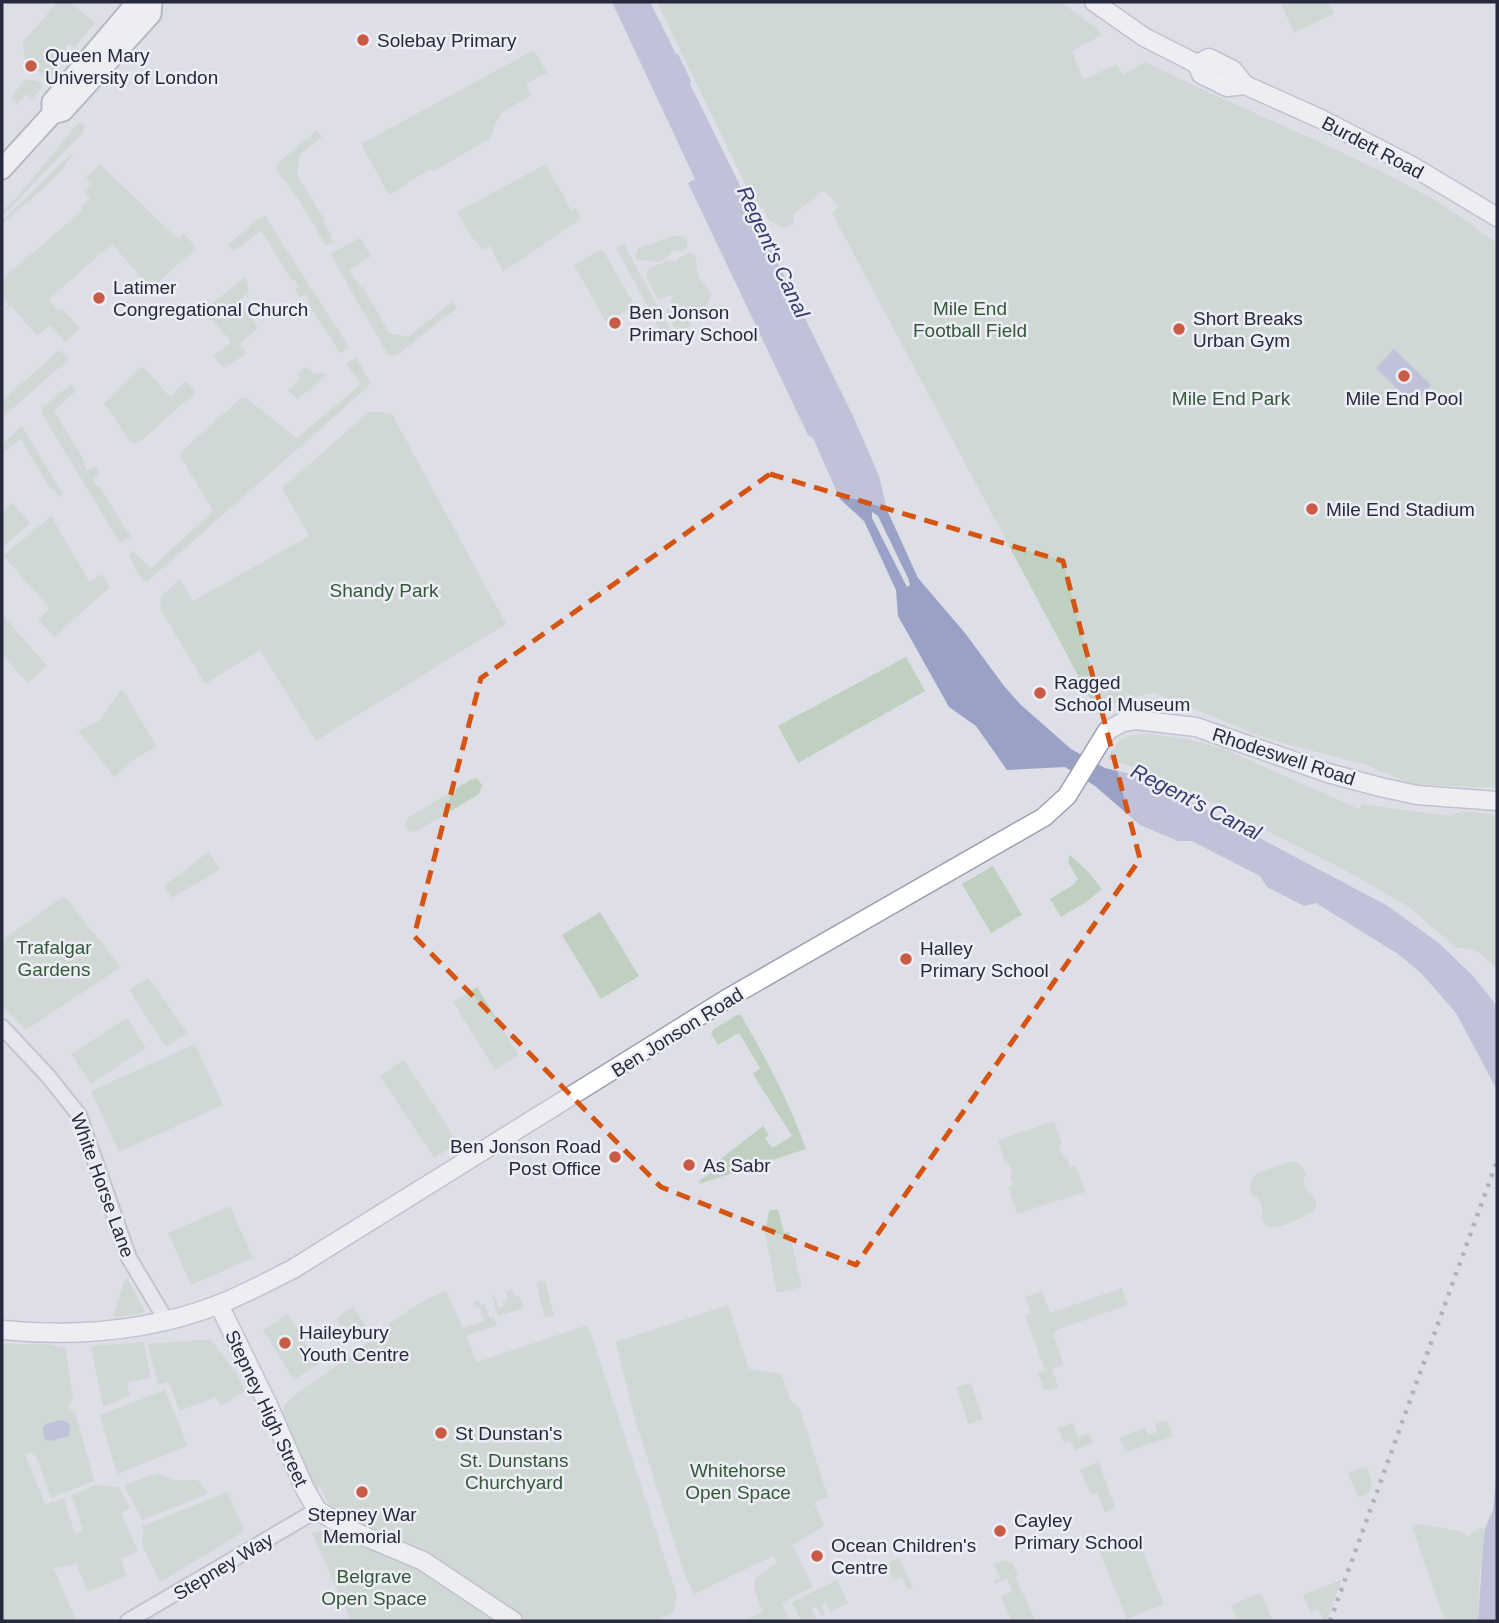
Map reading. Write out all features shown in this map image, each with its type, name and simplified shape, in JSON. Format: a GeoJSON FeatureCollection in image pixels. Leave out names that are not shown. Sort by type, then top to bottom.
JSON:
{"type":"FeatureCollection","features":[{"type":"Feature","properties":{"kind":"highway"},"geometry":{"type":"LineString","coordinates":[[51,114],[52,102],[136,2],[140,2]]}},
{"type":"Feature","properties":{"kind":"highway"},"geometry":{"type":"LineString","coordinates":[[2,169],[51,114],[63,111],[133,36],[151,14],[152,2]]}},
{"type":"Feature","properties":{"kind":"main road","name":"Burdett Road"},"geometry":{"type":"LineString","coordinates":[[1094,2],[1144,37],[1197,64],[1201,74],[1227,87],[1245,85],[1321,119],[1412,166],[1497,217]]}},
{"type":"Feature","properties":{"kind":"main road","name":"Rhodeswell Road"},"geometry":{"type":"LineString","coordinates":[[1107,731],[1123,722],[1136,720],[1196,727],[1328,773],[1380,787],[1417,795],[1497,801]]}},
{"type":"Feature","properties":{"kind":"main road","name":"Ben Jonson Road"},"geometry":{"type":"LineString","coordinates":[[2,1330],[87,1332],[138,1328],[219,1305],[293,1269],[730,997],[1044,817],[1062,802],[1107,731]]}},
{"type":"Feature","properties":{"kind":"main road","name":"Stepney High Street"},"geometry":{"type":"LineString","coordinates":[[219,1305],[317,1510]]}},
{"type":"Feature","properties":{"kind":"main road"},"geometry":{"type":"LineString","coordinates":[[317,1510],[350,1530],[423,1561],[513,1621]]}},
{"type":"Feature","properties":{"kind":"street","name":"White Horse Lane"},"geometry":{"type":"LineString","coordinates":[[2,1027],[46,1073],[79,1115],[127,1253],[166,1320]]}},
{"type":"Feature","properties":{"kind":"street","name":"Stepney Way"},"geometry":{"type":"LineString","coordinates":[[128,1621],[317,1510]]}},
{"type":"Feature","properties":{"kind":"highlighted area"},"geometry":{"type":"Polygon","coordinates":[[[770,474],[1063,561],[1140,859],[856,1265],[661,1187],[414,936],[481,678],[770,474]]]}},
{"type":"Feature","properties":{"kind":"green space"},"geometry":{"type":"Polygon","coordinates":[[[70,2],[95,23],[74,48],[68,44],[65,49],[71,52],[48,79],[24,58],[23,42],[56,4],[70,2]]]}},
{"type":"Feature","properties":{"kind":"green space","name":"Mile End Park"},"geometry":{"type":"Polygon","coordinates":[[[657,2],[1061,2],[1098,29],[1102,35],[1072,51],[1083,80],[1117,64],[1123,75],[1146,62],[1396,179],[1440,203],[1497,243],[1497,788],[1411,784],[1366,765],[1268,739],[1154,693],[1115,703],[1092,702],[832,213],[838,207],[824,190],[793,215],[794,224],[781,228],[769,220],[764,209],[750,194],[657,2]]]}},
{"type":"Feature","properties":{"kind":"green space"},"geometry":{"type":"Polygon","coordinates":[[[1280,2],[1329,2],[1334,14],[1294,33],[1280,2]]]}},
{"type":"Feature","properties":{"kind":"green space"},"geometry":{"type":"Polygon","coordinates":[[[534,50],[547,73],[526,84],[531,95],[503,112],[496,121],[491,138],[434,171],[432,169],[407,182],[408,184],[389,195],[361,144],[534,50]]]}},
{"type":"Feature","properties":{"kind":"green space"},"geometry":{"type":"Polygon","coordinates":[[[24,80],[37,81],[43,86],[32,99],[26,94],[17,105],[11,98],[24,80]]]}},
{"type":"Feature","properties":{"kind":"green space"},"geometry":{"type":"Polygon","coordinates":[[[79,122],[85,127],[83,133],[2,216],[2,211],[17,197],[79,122]]]}},
{"type":"Feature","properties":{"kind":"green space"},"geometry":{"type":"Polygon","coordinates":[[[317,130],[322,137],[300,155],[297,174],[325,221],[323,222],[331,235],[330,238],[335,241],[326,246],[297,197],[277,172],[278,163],[317,130]]]}},
{"type":"Feature","properties":{"kind":"green space"},"geometry":{"type":"Polygon","coordinates":[[[71,154],[49,183],[2,224],[2,221],[71,154]]]}},
{"type":"Feature","properties":{"kind":"green space"},"geometry":{"type":"Polygon","coordinates":[[[100,164],[178,239],[184,233],[196,248],[151,289],[112,244],[49,299],[58,311],[62,308],[80,329],[65,342],[51,325],[37,336],[11,306],[2,313],[9,305],[2,296],[2,279],[83,210],[81,206],[90,198],[85,192],[93,184],[86,177],[100,164]]]}},
{"type":"Feature","properties":{"kind":"green space"},"geometry":{"type":"Polygon","coordinates":[[[546,164],[571,210],[576,208],[581,219],[503,272],[490,246],[482,250],[457,212],[546,164]]]}},
{"type":"Feature","properties":{"kind":"green space"},"geometry":{"type":"Polygon","coordinates":[[[265,216],[349,347],[340,353],[305,294],[300,297],[295,289],[299,287],[295,280],[292,280],[261,231],[234,251],[228,245],[260,217],[265,216]]]}},
{"type":"Feature","properties":{"kind":"green space"},"geometry":{"type":"Polygon","coordinates":[[[673,236],[681,236],[687,241],[687,249],[680,252],[673,250],[660,262],[637,260],[635,255],[639,248],[673,236]]]}},
{"type":"Feature","properties":{"kind":"green space"},"geometry":{"type":"Polygon","coordinates":[[[360,238],[371,256],[349,271],[363,287],[389,333],[408,337],[452,302],[457,308],[396,356],[388,355],[330,254],[360,238]]]}},
{"type":"Feature","properties":{"kind":"green space"},"geometry":{"type":"Polygon","coordinates":[[[624,244],[671,331],[663,335],[616,248],[624,244]]]}},
{"type":"Feature","properties":{"kind":"green space"},"geometry":{"type":"Polygon","coordinates":[[[602,249],[635,306],[606,322],[574,265],[602,249]]]}},
{"type":"Feature","properties":{"kind":"green space"},"geometry":{"type":"Polygon","coordinates":[[[691,253],[696,256],[698,276],[712,295],[688,329],[676,331],[666,310],[673,295],[658,299],[647,279],[647,271],[691,253]]]}},
{"type":"Feature","properties":{"kind":"green space"},"geometry":{"type":"Polygon","coordinates":[[[245,277],[249,293],[240,299],[258,328],[240,344],[247,353],[224,368],[213,356],[230,343],[230,340],[205,313],[205,309],[245,277]]]}},
{"type":"Feature","properties":{"kind":"green space"},"geometry":{"type":"Polygon","coordinates":[[[59,350],[69,359],[2,418],[2,401],[59,350]]]}},
{"type":"Feature","properties":{"kind":"green space"},"geometry":{"type":"Polygon","coordinates":[[[356,357],[370,381],[369,386],[148,581],[142,580],[128,555],[133,551],[151,568],[213,511],[180,456],[181,452],[241,398],[246,398],[297,438],[361,384],[346,364],[356,357]]]}},
{"type":"Feature","properties":{"kind":"green space"},"geometry":{"type":"Polygon","coordinates":[[[140,367],[145,368],[169,396],[186,381],[196,392],[140,442],[134,443],[128,440],[104,403],[140,367]]]}},
{"type":"Feature","properties":{"kind":"green space"},"geometry":{"type":"Polygon","coordinates":[[[305,367],[314,373],[328,374],[297,400],[288,390],[299,380],[298,373],[305,367]]]}},
{"type":"Feature","properties":{"kind":"green space"},"geometry":{"type":"Polygon","coordinates":[[[71,384],[77,390],[54,411],[85,462],[83,464],[87,470],[96,466],[100,474],[93,479],[131,537],[120,543],[41,412],[42,408],[71,384]]]}},
{"type":"Feature","properties":{"kind":"green space","name":"Shandy Park"},"geometry":{"type":"Polygon","coordinates":[[[370,411],[392,414],[506,624],[316,741],[260,650],[205,684],[160,609],[161,596],[180,579],[193,601],[309,536],[282,488],[370,411]]]}},
{"type":"Feature","properties":{"kind":"green space"},"geometry":{"type":"Polygon","coordinates":[[[21,427],[63,494],[58,497],[54,489],[51,490],[21,439],[2,453],[2,444],[21,427]]]}},
{"type":"Feature","properties":{"kind":"green space"},"geometry":{"type":"Polygon","coordinates":[[[12,503],[30,523],[2,548],[2,512],[12,503]]]}},
{"type":"Feature","properties":{"kind":"green space"},"geometry":{"type":"Polygon","coordinates":[[[51,516],[89,581],[102,574],[110,587],[54,637],[38,619],[50,608],[3,556],[51,516]]]}},
{"type":"Feature","properties":{"kind":"green space"},"geometry":{"type":"Polygon","coordinates":[[[2,614],[47,666],[27,683],[2,654],[2,614]]]}},
{"type":"Feature","properties":{"kind":"green space"},"geometry":{"type":"Polygon","coordinates":[[[906,657],[925,691],[798,763],[778,726],[906,657]]]}},
{"type":"Feature","properties":{"kind":"green space"},"geometry":{"type":"Polygon","coordinates":[[[122,689],[157,747],[137,757],[114,777],[78,731],[99,721],[122,689]]]}},
{"type":"Feature","properties":{"kind":"green space"},"geometry":{"type":"Polygon","coordinates":[[[1151,734],[1222,748],[1359,809],[1362,804],[1449,816],[1462,811],[1497,815],[1497,969],[1476,950],[1457,948],[1406,905],[1341,868],[1154,774],[1108,759],[1120,740],[1151,734]]]}},
{"type":"Feature","properties":{"kind":"green space"},"geometry":{"type":"Polygon","coordinates":[[[477,778],[482,785],[479,794],[417,831],[406,829],[409,817],[477,778]]]}},
{"type":"Feature","properties":{"kind":"green space"},"geometry":{"type":"Polygon","coordinates":[[[208,852],[220,869],[172,898],[164,886],[208,852]]]}},
{"type":"Feature","properties":{"kind":"green space"},"geometry":{"type":"Polygon","coordinates":[[[1070,855],[1102,889],[1061,917],[1050,899],[1078,879],[1068,862],[1070,855]]]}},
{"type":"Feature","properties":{"kind":"green space"},"geometry":{"type":"Polygon","coordinates":[[[993,866],[1022,915],[991,933],[962,884],[993,866]]]}},
{"type":"Feature","properties":{"kind":"green space","name":"Trafalgar Gardens"},"geometry":{"type":"Polygon","coordinates":[[[64,896],[121,967],[26,1030],[2,1006],[2,940],[64,896]]]}},
{"type":"Feature","properties":{"kind":"green space"},"geometry":{"type":"Polygon","coordinates":[[[600,912],[639,976],[601,999],[562,935],[600,912]]]}},
{"type":"Feature","properties":{"kind":"green space"},"geometry":{"type":"Polygon","coordinates":[[[148,978],[188,1033],[166,1047],[129,990],[148,978]]]}},
{"type":"Feature","properties":{"kind":"green space"},"geometry":{"type":"Polygon","coordinates":[[[477,987],[519,1055],[495,1070],[453,1002],[477,987]]]}},
{"type":"Feature","properties":{"kind":"green space"},"geometry":{"type":"Polygon","coordinates":[[[741,1015],[768,1064],[806,1149],[699,1184],[700,1180],[714,1171],[718,1161],[763,1126],[769,1135],[765,1138],[772,1148],[792,1136],[753,1074],[760,1068],[739,1033],[718,1045],[711,1034],[714,1029],[741,1015]]]}},
{"type":"Feature","properties":{"kind":"green space"},"geometry":{"type":"Polygon","coordinates":[[[127,1018],[146,1048],[91,1084],[71,1054],[127,1018]]]}},
{"type":"Feature","properties":{"kind":"green space"},"geometry":{"type":"Polygon","coordinates":[[[195,1044],[223,1105],[119,1152],[91,1091],[195,1044]]]}},
{"type":"Feature","properties":{"kind":"green space"},"geometry":{"type":"Polygon","coordinates":[[[404,1060],[458,1143],[434,1158],[380,1076],[404,1060]]]}},
{"type":"Feature","properties":{"kind":"green space"},"geometry":{"type":"Polygon","coordinates":[[[1054,1121],[1062,1144],[1059,1148],[1062,1155],[1067,1158],[1070,1167],[1076,1165],[1085,1192],[1017,1214],[1008,1187],[1013,1185],[1010,1177],[1012,1172],[1010,1165],[1005,1163],[998,1140],[1054,1121]]]}},
{"type":"Feature","properties":{"kind":"green space"},"geometry":{"type":"Polygon","coordinates":[[[1288,1162],[1301,1166],[1306,1175],[1303,1180],[1309,1195],[1314,1196],[1317,1207],[1294,1221],[1268,1226],[1261,1217],[1263,1211],[1258,1197],[1252,1195],[1249,1183],[1256,1174],[1288,1162]]]}},
{"type":"Feature","properties":{"kind":"green space"},"geometry":{"type":"Polygon","coordinates":[[[230,1206],[253,1258],[191,1285],[168,1233],[230,1206]]]}},
{"type":"Feature","properties":{"kind":"green space"},"geometry":{"type":"Polygon","coordinates":[[[778,1209],[784,1233],[789,1232],[802,1287],[777,1293],[765,1234],[769,1211],[778,1209]]]}},
{"type":"Feature","properties":{"kind":"green space"},"geometry":{"type":"Polygon","coordinates":[[[126,1276],[144,1310],[142,1314],[113,1317],[126,1276]]]}},
{"type":"Feature","properties":{"kind":"green space"},"geometry":{"type":"Polygon","coordinates":[[[545,1280],[554,1315],[545,1318],[536,1283],[545,1280]]]}},
{"type":"Feature","properties":{"kind":"green space"},"geometry":{"type":"Polygon","coordinates":[[[1122,1288],[1128,1305],[1056,1330],[1053,1334],[1064,1365],[1052,1369],[1059,1388],[1044,1390],[1038,1373],[1045,1370],[1025,1316],[1031,1313],[1025,1297],[1042,1291],[1050,1313],[1122,1288]]]}},
{"type":"Feature","properties":{"kind":"green space"},"geometry":{"type":"Polygon","coordinates":[[[512,1289],[515,1296],[519,1295],[524,1308],[498,1316],[492,1296],[494,1295],[499,1308],[504,1306],[503,1301],[508,1299],[505,1291],[512,1289]]]}},
{"type":"Feature","properties":{"kind":"green space","name":"St. Dunstans Churchyard"},"geometry":{"type":"Polygon","coordinates":[[[446,1291],[463,1328],[484,1321],[474,1302],[485,1304],[490,1319],[494,1318],[497,1325],[466,1336],[477,1362],[588,1325],[677,1595],[673,1612],[655,1621],[527,1621],[441,1562],[351,1524],[331,1507],[321,1487],[315,1489],[283,1411],[284,1405],[404,1314],[446,1291]]]}},
{"type":"Feature","properties":{"kind":"green space","name":"Whitehorse Open Space"},"geometry":{"type":"Polygon","coordinates":[[[728,1305],[749,1369],[781,1374],[791,1401],[799,1407],[828,1497],[814,1503],[824,1526],[792,1545],[813,1587],[782,1603],[790,1621],[744,1621],[763,1612],[754,1583],[760,1574],[777,1563],[773,1556],[694,1594],[685,1575],[637,1426],[616,1342],[728,1305]]]}},
{"type":"Feature","properties":{"kind":"green space"},"geometry":{"type":"Polygon","coordinates":[[[353,1307],[366,1326],[349,1338],[336,1318],[353,1307]]]}},
{"type":"Feature","properties":{"kind":"green space"},"geometry":{"type":"Polygon","coordinates":[[[288,1314],[319,1364],[294,1380],[263,1330],[288,1314]]]}},
{"type":"Feature","properties":{"kind":"green space"},"geometry":{"type":"Polygon","coordinates":[[[210,1339],[236,1372],[245,1391],[221,1406],[216,1397],[180,1411],[168,1382],[158,1385],[148,1344],[210,1339]]]}},
{"type":"Feature","properties":{"kind":"green space"},"geometry":{"type":"Polygon","coordinates":[[[143,1342],[151,1377],[127,1383],[130,1396],[103,1407],[91,1346],[143,1342]]]}},
{"type":"Feature","properties":{"kind":"green space"},"geometry":{"type":"Polygon","coordinates":[[[2,1344],[48,1344],[65,1348],[73,1396],[69,1408],[76,1414],[94,1481],[51,1498],[35,1453],[25,1454],[45,1504],[64,1498],[75,1534],[83,1531],[72,1495],[95,1485],[119,1487],[130,1508],[121,1513],[138,1551],[121,1559],[127,1576],[88,1592],[76,1564],[54,1568],[76,1621],[2,1621],[2,1344]]]}},
{"type":"Feature","properties":{"kind":"green space"},"geometry":{"type":"Polygon","coordinates":[[[971,1383],[983,1419],[968,1424],[957,1387],[971,1383]]]}},
{"type":"Feature","properties":{"kind":"green space"},"geometry":{"type":"Polygon","coordinates":[[[165,1390],[188,1446],[117,1474],[100,1415],[165,1390]]]}},
{"type":"Feature","properties":{"kind":"green space"},"geometry":{"type":"Polygon","coordinates":[[[1167,1420],[1173,1436],[1125,1452],[1120,1437],[1145,1428],[1148,1435],[1157,1432],[1155,1424],[1167,1420]]]}},
{"type":"Feature","properties":{"kind":"green space"},"geometry":{"type":"Polygon","coordinates":[[[1073,1423],[1078,1437],[1089,1433],[1093,1443],[1075,1450],[1070,1440],[1064,1443],[1058,1428],[1073,1423]]]}},
{"type":"Feature","properties":{"kind":"green space"},"geometry":{"type":"Polygon","coordinates":[[[1099,1462],[1115,1508],[1105,1512],[1097,1492],[1091,1495],[1080,1470],[1099,1462]]]}},
{"type":"Feature","properties":{"kind":"green space"},"geometry":{"type":"Polygon","coordinates":[[[1367,1466],[1372,1483],[1369,1493],[1358,1497],[1348,1473],[1367,1466]]]}},
{"type":"Feature","properties":{"kind":"green space"},"geometry":{"type":"Polygon","coordinates":[[[158,1473],[175,1480],[198,1480],[208,1494],[142,1520],[124,1485],[158,1473]]]}},
{"type":"Feature","properties":{"kind":"green space"},"geometry":{"type":"Polygon","coordinates":[[[227,1492],[243,1532],[160,1582],[142,1545],[142,1526],[227,1492]]]}},
{"type":"Feature","properties":{"kind":"green space"},"geometry":{"type":"Polygon","coordinates":[[[1416,1524],[1461,1531],[1467,1537],[1478,1528],[1485,1529],[1478,1621],[1445,1621],[1412,1527],[1416,1524]]]}},
{"type":"Feature","properties":{"kind":"green space","name":"Belgrave Open Space"},"geometry":{"type":"Polygon","coordinates":[[[325,1530],[419,1568],[498,1621],[351,1621],[312,1533],[325,1530]]]}},
{"type":"Feature","properties":{"kind":"green space"},"geometry":{"type":"Polygon","coordinates":[[[1136,1536],[1164,1604],[1127,1619],[1099,1550],[1136,1536]]]}},
{"type":"Feature","properties":{"kind":"green space"},"geometry":{"type":"Polygon","coordinates":[[[899,1558],[913,1588],[908,1590],[902,1577],[893,1580],[886,1564],[899,1558]]]}},
{"type":"Feature","properties":{"kind":"green space"},"geometry":{"type":"Polygon","coordinates":[[[1004,1560],[1012,1563],[1018,1576],[1015,1577],[1036,1621],[1012,1621],[1001,1597],[1012,1591],[1007,1579],[995,1584],[994,1581],[1000,1578],[994,1564],[1004,1560]]]}},
{"type":"Feature","properties":{"kind":"green space"},"geometry":{"type":"Polygon","coordinates":[[[837,1580],[848,1603],[830,1612],[825,1602],[821,1605],[825,1614],[821,1616],[816,1607],[812,1609],[816,1618],[801,1621],[792,1602],[837,1580]]]}},
{"type":"Feature","properties":{"kind":"green space"},"geometry":{"type":"Polygon","coordinates":[[[1341,1580],[1327,1621],[1324,1621],[1318,1608],[1310,1612],[1303,1595],[1341,1580]]]}},
{"type":"Feature","properties":{"kind":"green space"},"geometry":{"type":"Polygon","coordinates":[[[1261,1593],[1273,1621],[1237,1621],[1231,1605],[1261,1593]]]}},
{"type":"Feature","properties":{"kind":"water"},"geometry":{"type":"Polygon","coordinates":[[[612,2],[650,2],[678,54],[690,84],[853,416],[879,476],[887,510],[918,578],[965,633],[1004,686],[1021,705],[1071,749],[1105,768],[1138,776],[1167,789],[1388,906],[1440,944],[1473,976],[1497,1006],[1497,1090],[1456,1013],[1421,973],[1398,954],[1316,903],[1304,906],[1267,887],[1260,876],[1192,841],[1178,841],[1140,825],[1095,786],[1065,767],[1007,770],[976,726],[949,707],[898,616],[896,590],[864,521],[840,499],[813,438],[808,435],[688,183],[695,179],[612,2]],[[872,512],[872,518],[907,587],[910,585],[908,578],[878,516],[872,512]]]}},
{"type":"Feature","properties":{"kind":"water","name":"Mile End Pool"},"geometry":{"type":"Polygon","coordinates":[[[1394,349],[1431,385],[1413,404],[1376,368],[1394,349]]]}},
{"type":"Feature","properties":{"kind":"water"},"geometry":{"type":"Polygon","coordinates":[[[62,1420],[70,1424],[69,1436],[51,1441],[44,1439],[43,1427],[62,1420]]]}},
{"type":"Feature","properties":{"kind":"water"},"geometry":{"type":"Polygon","coordinates":[[[1497,1468],[1497,1621],[1478,1621],[1485,1529],[1493,1510],[1497,1468]]]}},
{"type":"Feature","properties":{"kind":"railway"},"geometry":{"type":"LineString","coordinates":[[1330,1621],[1497,1161]]}},
{"type":"Feature","properties":{"kind":"place","name":"Solebay Primary"},"geometry":{"type":"Point","coordinates":[363,40]}},
{"type":"Feature","properties":{"kind":"place","name":"Queen Mary University of London"},"geometry":{"type":"Point","coordinates":[31,66]}},
{"type":"Feature","properties":{"kind":"place","name":"Latimer Congregational Church"},"geometry":{"type":"Point","coordinates":[99,298]}},
{"type":"Feature","properties":{"kind":"place","name":"Ben Jonson Primary School"},"geometry":{"type":"Point","coordinates":[615,323]}},
{"type":"Feature","properties":{"kind":"place","name":"Short Breaks Urban Gym"},"geometry":{"type":"Point","coordinates":[1179,329]}},
{"type":"Feature","properties":{"kind":"place","name":"Mile End Pool"},"geometry":{"type":"Point","coordinates":[1404,376]}},
{"type":"Feature","properties":{"kind":"place","name":"Mile End Stadium"},"geometry":{"type":"Point","coordinates":[1312,509]}},
{"type":"Feature","properties":{"kind":"place","name":"Ragged School Museum"},"geometry":{"type":"Point","coordinates":[1040,693]}},
{"type":"Feature","properties":{"kind":"place","name":"Halley Primary School"},"geometry":{"type":"Point","coordinates":[906,959]}},
{"type":"Feature","properties":{"kind":"place","name":"Ben Jonson Road Post Office"},"geometry":{"type":"Point","coordinates":[615,1157]}},
{"type":"Feature","properties":{"kind":"place","name":"As Sabr"},"geometry":{"type":"Point","coordinates":[689,1165]}},
{"type":"Feature","properties":{"kind":"place","name":"Haileybury Youth Centre"},"geometry":{"type":"Point","coordinates":[285,1343]}},
{"type":"Feature","properties":{"kind":"place","name":"St Dunstan's"},"geometry":{"type":"Point","coordinates":[441,1433]}},
{"type":"Feature","properties":{"kind":"place","name":"Stepney War Memorial"},"geometry":{"type":"Point","coordinates":[362,1492]}},
{"type":"Feature","properties":{"kind":"place","name":"Cayley Primary School"},"geometry":{"type":"Point","coordinates":[1000,1531]}},
{"type":"Feature","properties":{"kind":"place","name":"Ocean Children's Centre"},"geometry":{"type":"Point","coordinates":[817,1556]}},
{"type":"Feature","properties":{"kind":"water label","name":"Regent's Canal"},"geometry":{"type":"Point","coordinates":[773,252]}},
{"type":"Feature","properties":{"kind":"water label","name":"Regent's Canal"},"geometry":{"type":"Point","coordinates":[1196,802]}},
{"type":"Feature","properties":{"kind":"park label","name":"Mile End Football Field"},"geometry":{"type":"Point","coordinates":[970,319]}}]}
